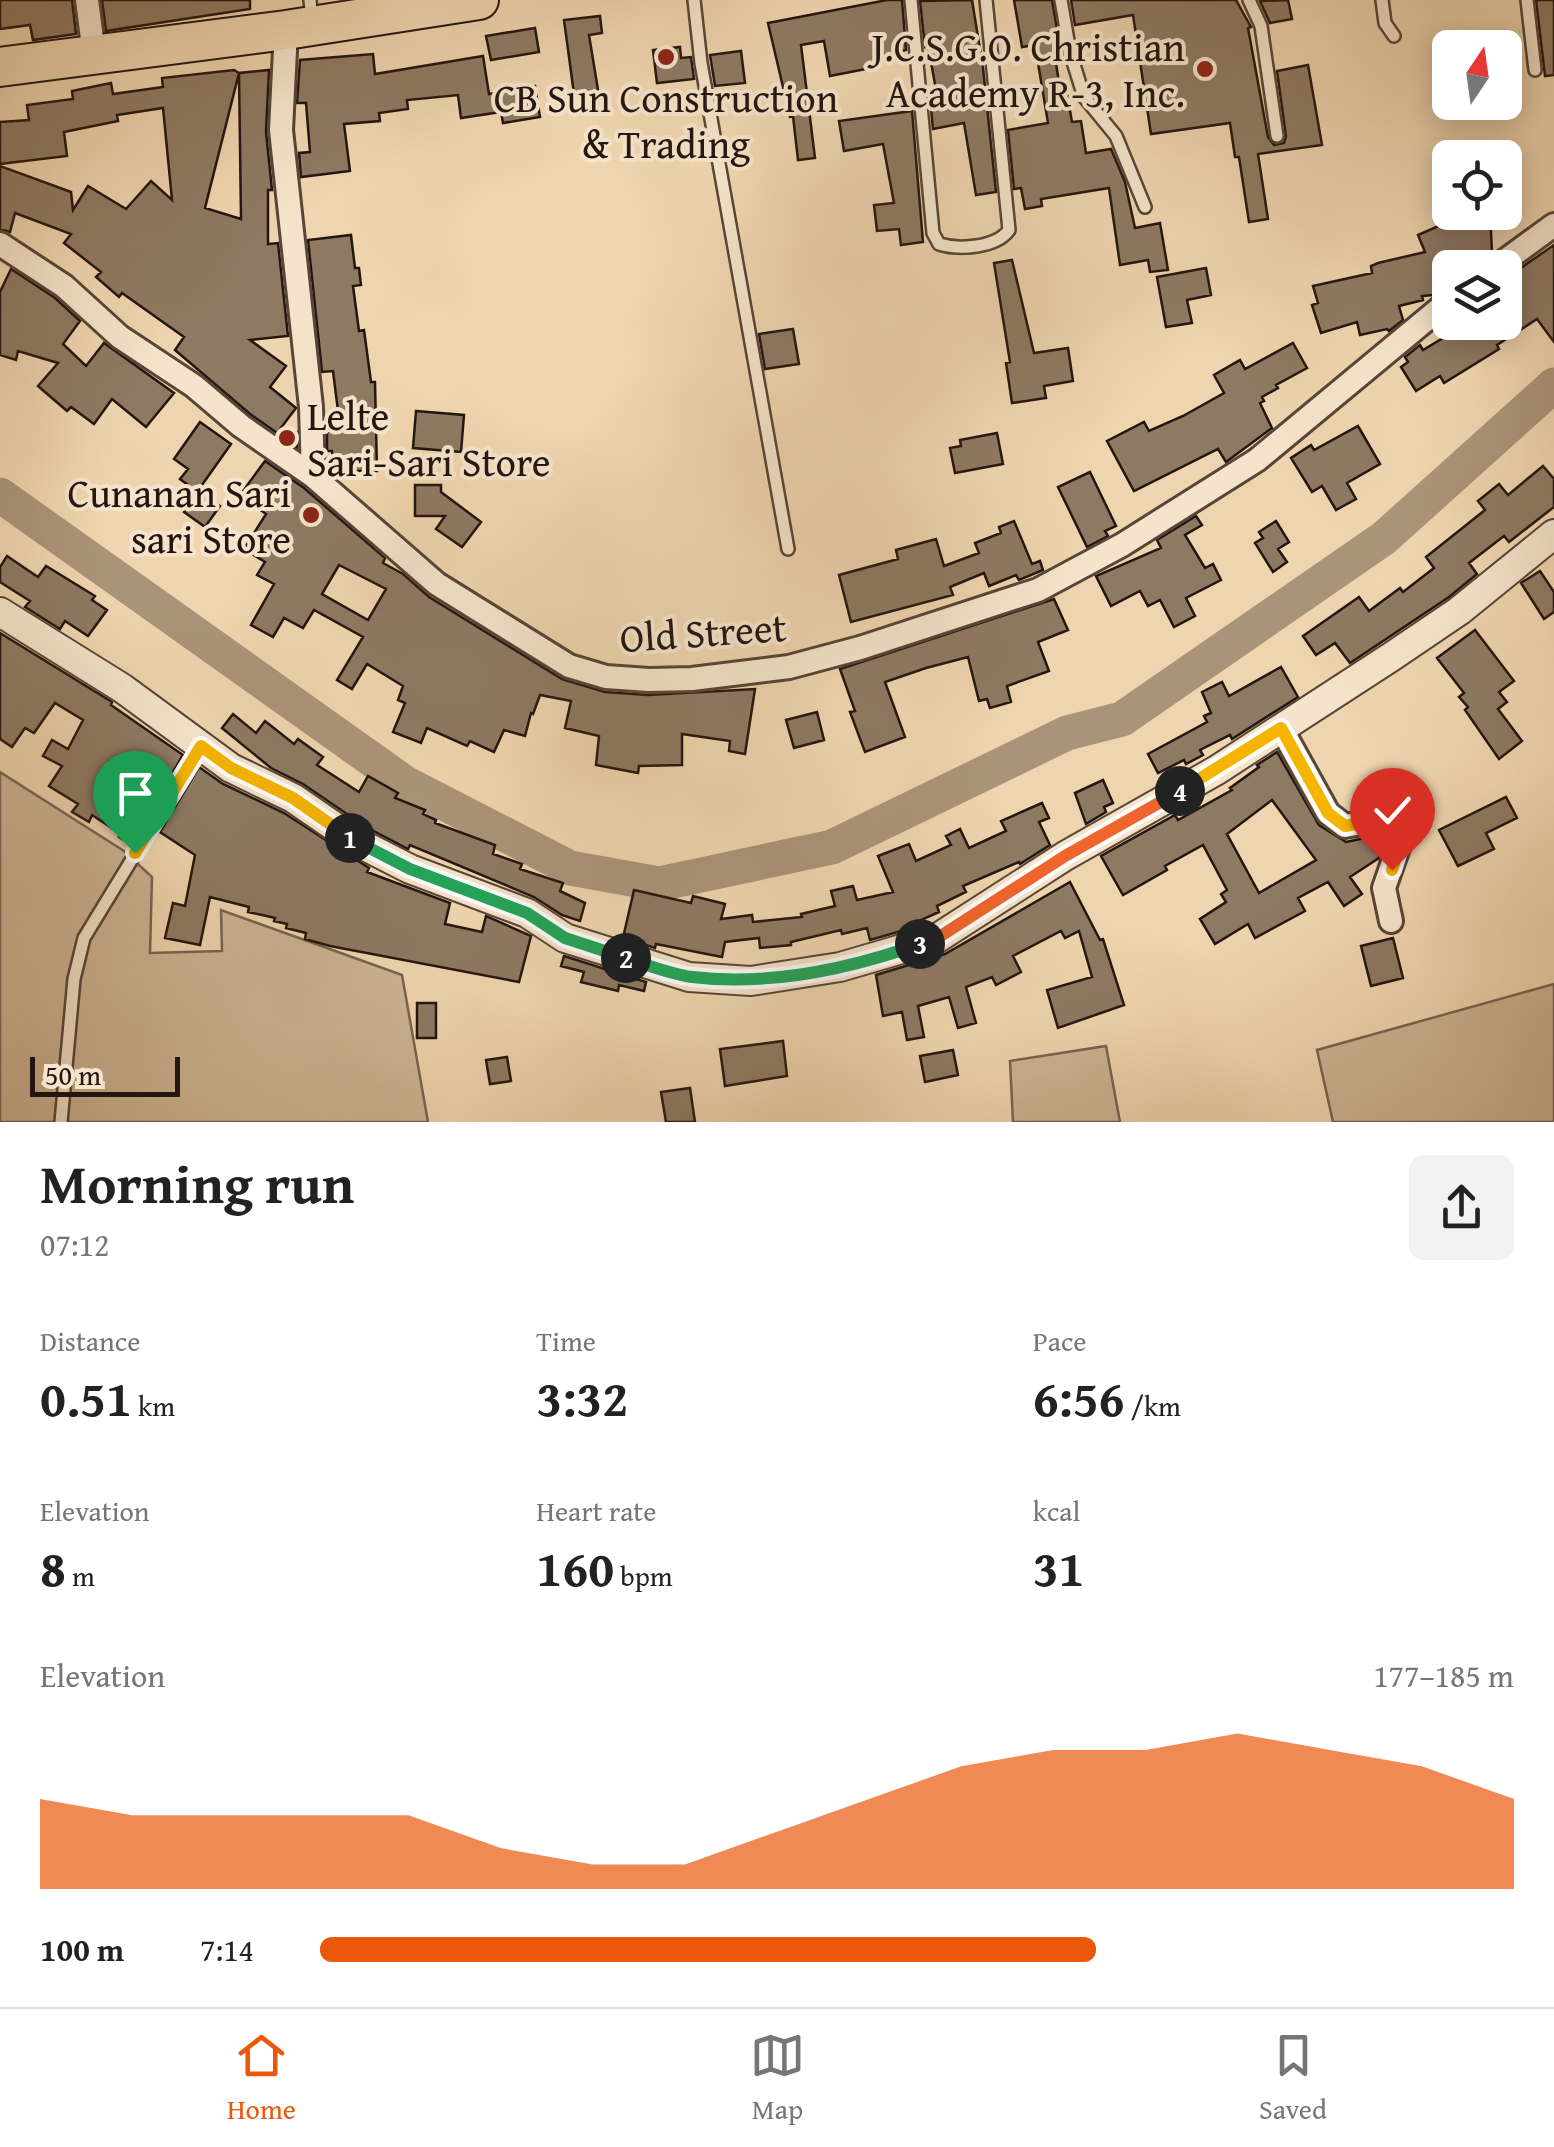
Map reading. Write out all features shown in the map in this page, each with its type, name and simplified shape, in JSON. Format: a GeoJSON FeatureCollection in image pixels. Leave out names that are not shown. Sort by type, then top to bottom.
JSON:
{"type":"FeatureCollection","features":[{"type":"Feature","properties":{"kind":"highway"},"geometry":{"type":"LineString","coordinates":[[0,67],[303,17],[479,0]]}},
{"type":"Feature","properties":{"kind":"street"},"geometry":{"type":"LineString","coordinates":[[87,0],[94,54]]}},
{"type":"Feature","properties":{"kind":"street"},"geometry":{"type":"LineString","coordinates":[[303,17],[281,130],[310,407],[313,476]]}},
{"type":"Feature","properties":{"kind":"street"},"geometry":{"type":"LineString","coordinates":[[1519,250],[1554,225]]}},
{"type":"Feature","properties":{"kind":"street","name":"Old Street"},"geometry":{"type":"LineString","coordinates":[[0,244],[64,286],[120,337],[194,386],[241,426],[313,476],[437,584],[570,666],[606,677],[650,680],[760,671],[860,648],[1038,590],[1079,570],[1257,460],[1432,315]]}},
{"type":"Feature","properties":{"kind":"street"},"geometry":{"type":"LineString","coordinates":[[0,612],[67,651],[231,768],[293,798],[357,842],[410,869],[527,913],[565,938],[689,977],[750,980],[840,966],[936,939],[1065,856],[1217,770],[1459,611],[1554,534]]}},
{"type":"Feature","properties":{"kind":"street"},"geometry":{"type":"LineString","coordinates":[[1281,728],[1328,813],[1338,822],[1345,826],[1389,818],[1400,845],[1384,888],[1391,921]]}},
{"type":"Feature","properties":{"kind":"lane"},"geometry":{"type":"LineString","coordinates":[[694,0],[701,63],[788,549]]}},
{"type":"Feature","properties":{"kind":"lane"},"geometry":{"type":"LineString","coordinates":[[911,0],[934,233],[939,244],[952,248],[996,242],[1009,230],[986,0]]}},
{"type":"Feature","properties":{"kind":"lane"},"geometry":{"type":"LineString","coordinates":[[1061,0],[1070,52],[1084,97],[1116,136],[1145,207]]}},
{"type":"Feature","properties":{"kind":"lane"},"geometry":{"type":"LineString","coordinates":[[1249,0],[1258,13],[1278,136]]}},
{"type":"Feature","properties":{"kind":"lane"},"geometry":{"type":"LineString","coordinates":[[1382,0],[1385,23],[1394,36]]}},
{"type":"Feature","properties":{"kind":"lane"},"geometry":{"type":"LineString","coordinates":[[1527,0],[1535,70]]}},
{"type":"Feature","properties":{"kind":"lane"},"geometry":{"type":"LineString","coordinates":[[61,1122],[74,980],[84,938],[201,746]]}},
{"type":"Feature","properties":{"kind":"shaded area"},"geometry":{"type":"Polygon","coordinates":[[[0,772],[124,851],[152,877],[150,953],[222,951],[221,910],[402,975],[428,1122],[0,1122],[0,772]]]}},
{"type":"Feature","properties":{"kind":"shaded area"},"geometry":{"type":"Polygon","coordinates":[[[1554,984],[1554,1122],[1333,1122],[1317,1050],[1554,984]]]}},
{"type":"Feature","properties":{"kind":"shaded area"},"geometry":{"type":"Polygon","coordinates":[[[1106,1046],[1120,1122],[1013,1122],[1010,1061],[1106,1046]]]}},
{"type":"Feature","properties":{"kind":"building"},"geometry":{"type":"Polygon","coordinates":[[[0,0],[72,0],[76,34],[33,40],[30,25],[0,29],[0,0]]]}},
{"type":"Feature","properties":{"kind":"building"},"geometry":{"type":"Polygon","coordinates":[[[102,0],[250,0],[250,9],[106,31],[102,0]]]}},
{"type":"Feature","properties":{"kind":"building"},"geometry":{"type":"Polygon","coordinates":[[[902,0],[906,50],[874,57],[876,67],[830,76],[824,41],[801,45],[815,158],[798,160],[793,116],[790,117],[768,23],[902,0]]]}},
{"type":"Feature","properties":{"kind":"building"},"geometry":{"type":"Polygon","coordinates":[[[972,0],[996,192],[976,195],[964,123],[933,129],[931,108],[939,106],[928,46],[925,47],[920,1],[972,0]]]}},
{"type":"Feature","properties":{"kind":"building"},"geometry":{"type":"Polygon","coordinates":[[[1014,0],[1052,0],[1058,35],[1052,36],[1059,83],[1065,82],[1072,122],[1081,121],[1086,153],[1111,149],[1125,182],[1135,228],[1160,223],[1168,270],[1150,272],[1148,260],[1120,265],[1109,188],[1041,199],[1042,206],[1025,209],[1021,188],[1014,189],[1008,130],[1048,123],[1035,45],[1022,47],[1014,0]]]}},
{"type":"Feature","properties":{"kind":"building"},"geometry":{"type":"Polygon","coordinates":[[[1071,0],[1236,0],[1251,27],[1248,28],[1268,137],[1274,145],[1284,143],[1286,136],[1277,71],[1308,65],[1322,145],[1258,154],[1268,219],[1249,222],[1230,123],[1151,134],[1133,15],[1075,25],[1071,0]]]}},
{"type":"Feature","properties":{"kind":"building"},"geometry":{"type":"Polygon","coordinates":[[[1288,0],[1292,19],[1270,23],[1260,1],[1288,0]]]}},
{"type":"Feature","properties":{"kind":"building"},"geometry":{"type":"Polygon","coordinates":[[[1536,0],[1554,0],[1554,75],[1545,76],[1536,0]]]}},
{"type":"Feature","properties":{"kind":"building"},"geometry":{"type":"Polygon","coordinates":[[[600,16],[602,33],[589,35],[598,90],[574,94],[564,20],[600,16]]]}},
{"type":"Feature","properties":{"kind":"building"},"geometry":{"type":"Polygon","coordinates":[[[535,28],[539,52],[491,60],[486,36],[535,28]]]}},
{"type":"Feature","properties":{"kind":"building"},"geometry":{"type":"Polygon","coordinates":[[[680,47],[681,58],[691,57],[694,79],[657,83],[653,50],[680,47]]]}},
{"type":"Feature","properties":{"kind":"building"},"geometry":{"type":"Polygon","coordinates":[[[741,51],[745,83],[715,86],[710,55],[741,51]]]}},
{"type":"Feature","properties":{"kind":"building"},"geometry":{"type":"Polygon","coordinates":[[[373,54],[375,74],[483,56],[489,94],[535,86],[540,117],[503,123],[501,112],[461,118],[458,95],[407,100],[408,109],[379,113],[380,121],[344,124],[350,171],[301,177],[299,153],[310,152],[306,103],[297,103],[300,60],[373,54]]]}},
{"type":"Feature","properties":{"kind":"building"},"geometry":{"type":"Polygon","coordinates":[[[269,70],[266,132],[272,190],[268,190],[268,244],[278,243],[288,336],[250,340],[286,366],[270,387],[296,408],[277,433],[175,350],[184,337],[122,293],[119,297],[96,277],[101,272],[64,243],[71,234],[15,213],[10,232],[0,229],[0,166],[71,192],[73,210],[88,186],[126,209],[151,181],[172,200],[163,108],[117,115],[118,121],[64,132],[67,156],[0,164],[0,122],[29,120],[27,105],[73,99],[72,91],[111,83],[113,94],[163,87],[162,78],[269,70]],[[239,73],[205,208],[241,219],[239,73]]]}},
{"type":"Feature","properties":{"kind":"building"},"geometry":{"type":"Polygon","coordinates":[[[912,111],[923,242],[901,245],[899,229],[877,231],[874,205],[894,203],[883,144],[844,151],[839,121],[912,111]]]}},
{"type":"Feature","properties":{"kind":"building"},"geometry":{"type":"Polygon","coordinates":[[[1432,229],[1491,230],[1492,250],[1432,250],[1432,295],[1399,306],[1403,320],[1389,331],[1360,335],[1357,322],[1321,333],[1312,305],[1318,303],[1313,286],[1372,273],[1371,266],[1378,263],[1425,252],[1418,235],[1432,229]]]}},
{"type":"Feature","properties":{"kind":"building"},"geometry":{"type":"Polygon","coordinates":[[[351,235],[361,285],[353,286],[359,331],[364,330],[371,382],[375,382],[377,471],[344,471],[344,465],[333,465],[332,451],[327,451],[327,432],[336,431],[335,420],[339,419],[333,371],[322,372],[308,240],[351,235]]]}},
{"type":"Feature","properties":{"kind":"building"},"geometry":{"type":"Polygon","coordinates":[[[1554,245],[1554,342],[1537,319],[1522,329],[1522,267],[1554,245]]]}},
{"type":"Feature","properties":{"kind":"building"},"geometry":{"type":"Polygon","coordinates":[[[1012,260],[1034,353],[1068,348],[1073,381],[1044,386],[1046,398],[1012,403],[1006,363],[1010,362],[994,263],[1012,260]]]}},
{"type":"Feature","properties":{"kind":"building"},"geometry":{"type":"Polygon","coordinates":[[[1206,268],[1211,295],[1187,300],[1192,323],[1166,327],[1157,277],[1206,268]]]}},
{"type":"Feature","properties":{"kind":"building"},"geometry":{"type":"Polygon","coordinates":[[[11,269],[55,298],[80,321],[63,344],[86,366],[104,343],[174,393],[146,427],[112,399],[94,424],[71,407],[67,411],[38,386],[58,363],[18,351],[16,360],[0,355],[0,292],[11,269]]]}},
{"type":"Feature","properties":{"kind":"building"},"geometry":{"type":"Polygon","coordinates":[[[793,329],[799,364],[765,369],[759,334],[793,329]]]}},
{"type":"Feature","properties":{"kind":"building"},"geometry":{"type":"Polygon","coordinates":[[[1440,340],[1505,340],[1497,345],[1499,349],[1444,383],[1440,376],[1416,391],[1401,367],[1408,362],[1405,357],[1420,345],[1423,350],[1440,340]]]}},
{"type":"Feature","properties":{"kind":"building"},"geometry":{"type":"Polygon","coordinates":[[[1293,343],[1307,368],[1262,397],[1264,401],[1260,403],[1272,428],[1226,462],[1218,449],[1134,491],[1107,441],[1144,422],[1149,431],[1183,416],[1224,393],[1214,375],[1240,360],[1245,369],[1293,343]]]}},
{"type":"Feature","properties":{"kind":"building"},"geometry":{"type":"Polygon","coordinates":[[[416,411],[464,415],[461,452],[413,448],[416,411]]]}},
{"type":"Feature","properties":{"kind":"building"},"geometry":{"type":"Polygon","coordinates":[[[200,422],[231,444],[197,492],[180,479],[188,469],[174,459],[200,422]]]}},
{"type":"Feature","properties":{"kind":"building"},"geometry":{"type":"Polygon","coordinates":[[[1358,426],[1380,464],[1347,483],[1356,499],[1336,510],[1322,486],[1312,492],[1291,458],[1311,445],[1314,450],[1358,426]]]}},
{"type":"Feature","properties":{"kind":"building"},"geometry":{"type":"Polygon","coordinates":[[[297,432],[297,447],[277,433],[297,432]]]}},
{"type":"Feature","properties":{"kind":"building"},"geometry":{"type":"Polygon","coordinates":[[[997,433],[1003,464],[955,473],[950,448],[961,446],[960,440],[997,433]]]}},
{"type":"Feature","properties":{"kind":"building"},"geometry":{"type":"Polygon","coordinates":[[[265,461],[304,488],[385,558],[383,563],[403,574],[429,597],[562,679],[605,692],[648,695],[755,689],[745,754],[729,751],[730,741],[682,734],[682,765],[639,766],[638,773],[596,765],[599,736],[565,728],[571,701],[540,695],[525,736],[504,730],[494,752],[470,741],[467,746],[427,728],[421,743],[393,732],[405,703],[398,700],[403,686],[367,664],[352,689],[337,680],[363,637],[314,610],[303,628],[284,618],[273,637],[251,625],[274,584],[257,575],[265,562],[244,549],[266,514],[240,495],[265,461]],[[339,565],[322,594],[368,620],[386,589],[339,565]]]}},
{"type":"Feature","properties":{"kind":"building"},"geometry":{"type":"Polygon","coordinates":[[[1543,466],[1554,479],[1554,507],[1509,542],[1504,536],[1469,563],[1477,574],[1350,663],[1335,643],[1316,655],[1303,636],[1359,597],[1369,611],[1400,588],[1403,592],[1434,568],[1426,557],[1485,510],[1478,501],[1499,484],[1508,495],[1543,466]]]}},
{"type":"Feature","properties":{"kind":"building"},"geometry":{"type":"Polygon","coordinates":[[[1090,472],[1116,526],[1105,531],[1108,536],[1087,547],[1058,487],[1090,472]]]}},
{"type":"Feature","properties":{"kind":"building"},"geometry":{"type":"Polygon","coordinates":[[[415,485],[441,485],[441,492],[481,522],[462,547],[436,529],[445,516],[415,516],[415,485]]]}},
{"type":"Feature","properties":{"kind":"building"},"geometry":{"type":"Polygon","coordinates":[[[199,491],[220,506],[205,527],[184,512],[199,491]]]}},
{"type":"Feature","properties":{"kind":"building"},"geometry":{"type":"Polygon","coordinates":[[[1196,516],[1202,525],[1185,535],[1205,568],[1213,564],[1221,580],[1186,598],[1195,616],[1174,627],[1160,600],[1148,606],[1140,591],[1111,606],[1096,576],[1161,548],[1157,540],[1196,516]]]}},
{"type":"Feature","properties":{"kind":"building"},"geometry":{"type":"Polygon","coordinates":[[[1014,521],[1032,564],[1040,561],[1043,570],[989,586],[984,573],[950,587],[953,595],[851,622],[839,575],[898,559],[896,550],[936,539],[944,566],[979,553],[975,543],[1001,533],[999,527],[1014,521]]]}},
{"type":"Feature","properties":{"kind":"building"},"geometry":{"type":"Polygon","coordinates":[[[1276,521],[1289,542],[1278,549],[1287,562],[1273,572],[1255,543],[1263,538],[1259,532],[1276,521]]]}},
{"type":"Feature","properties":{"kind":"building"},"geometry":{"type":"Polygon","coordinates":[[[7,556],[38,577],[46,566],[95,596],[92,600],[107,610],[88,636],[65,621],[60,629],[25,607],[30,601],[0,582],[0,567],[7,556]]]}},
{"type":"Feature","properties":{"kind":"building"},"geometry":{"type":"Polygon","coordinates":[[[1540,571],[1554,592],[1554,612],[1544,619],[1521,583],[1540,571]]]}},
{"type":"Feature","properties":{"kind":"building"},"geometry":{"type":"Polygon","coordinates":[[[1054,599],[1068,630],[1038,642],[1049,671],[1007,686],[1011,702],[990,708],[987,699],[979,701],[968,657],[885,682],[905,737],[865,752],[840,669],[1054,599]]]}},
{"type":"Feature","properties":{"kind":"building"},"geometry":{"type":"Polygon","coordinates":[[[1475,630],[1514,681],[1499,692],[1507,702],[1498,709],[1522,741],[1499,759],[1465,710],[1468,707],[1459,697],[1464,693],[1437,658],[1475,630]]]}},
{"type":"Feature","properties":{"kind":"building"},"geometry":{"type":"Polygon","coordinates":[[[0,633],[112,702],[111,705],[183,755],[130,844],[92,815],[89,822],[72,812],[78,804],[49,786],[62,766],[43,756],[52,740],[68,749],[83,720],[55,703],[34,733],[25,728],[12,747],[0,739],[0,633]]]}},
{"type":"Feature","properties":{"kind":"building"},"geometry":{"type":"Polygon","coordinates":[[[1281,667],[1298,697],[1232,739],[1230,735],[1200,750],[1203,755],[1158,773],[1148,754],[1207,722],[1204,716],[1211,713],[1202,692],[1222,682],[1229,696],[1281,667]]]}},
{"type":"Feature","properties":{"kind":"building"},"geometry":{"type":"Polygon","coordinates":[[[817,712],[824,740],[794,748],[786,720],[817,712]]]}},
{"type":"Feature","properties":{"kind":"building"},"geometry":{"type":"Polygon","coordinates":[[[233,714],[256,733],[265,721],[294,744],[298,739],[323,757],[317,765],[359,792],[368,776],[398,793],[395,798],[425,810],[423,814],[435,823],[495,845],[493,854],[522,864],[520,869],[563,883],[560,891],[585,903],[580,921],[562,915],[534,897],[410,845],[408,849],[366,827],[303,784],[271,768],[222,728],[233,714]]]}},
{"type":"Feature","properties":{"kind":"building"},"geometry":{"type":"Polygon","coordinates":[[[1277,752],[1319,825],[1346,842],[1379,835],[1383,845],[1379,858],[1350,877],[1362,894],[1344,906],[1328,882],[1298,898],[1305,911],[1255,938],[1248,924],[1215,944],[1200,919],[1226,902],[1221,894],[1227,890],[1203,845],[1123,895],[1101,856],[1175,815],[1178,820],[1232,790],[1277,752]],[[1272,800],[1227,834],[1259,893],[1316,860],[1272,800]]]}},
{"type":"Feature","properties":{"kind":"building"},"geometry":{"type":"Polygon","coordinates":[[[199,767],[223,784],[284,813],[369,868],[367,872],[450,903],[445,924],[482,932],[486,916],[531,936],[519,982],[330,946],[305,939],[306,933],[286,928],[287,924],[274,921],[275,918],[248,912],[249,907],[210,897],[200,945],[165,938],[173,903],[185,906],[195,855],[160,832],[199,767]]]}},
{"type":"Feature","properties":{"kind":"building"},"geometry":{"type":"Polygon","coordinates":[[[1103,780],[1113,803],[1086,824],[1075,793],[1103,780]]]}},
{"type":"Feature","properties":{"kind":"building"},"geometry":{"type":"Polygon","coordinates":[[[1506,797],[1517,818],[1486,833],[1494,849],[1458,866],[1439,830],[1506,797]]]}},
{"type":"Feature","properties":{"kind":"building"},"geometry":{"type":"Polygon","coordinates":[[[1042,803],[1049,818],[1039,822],[1050,845],[1020,864],[963,886],[966,892],[937,906],[939,912],[921,920],[922,925],[870,940],[867,928],[842,934],[841,930],[791,945],[760,948],[759,938],[725,942],[722,957],[656,944],[655,948],[623,938],[634,890],[691,903],[693,896],[725,904],[721,919],[752,915],[753,922],[802,917],[801,914],[835,906],[831,891],[853,886],[857,900],[893,892],[878,856],[909,844],[916,861],[951,845],[946,836],[960,829],[969,848],[1006,831],[1001,821],[1042,803]]]}},
{"type":"Feature","properties":{"kind":"building"},"geometry":{"type":"Polygon","coordinates":[[[1070,882],[1100,940],[1103,939],[1124,1005],[1058,1028],[1047,990],[1092,977],[1079,931],[1065,938],[1061,931],[1013,956],[1021,972],[996,985],[992,977],[966,987],[976,1023],[958,1028],[949,997],[918,1006],[924,1037],[907,1040],[902,1012],[883,1016],[876,975],[945,954],[1070,882]]]}},
{"type":"Feature","properties":{"kind":"building"},"geometry":{"type":"Polygon","coordinates":[[[1393,938],[1403,978],[1371,986],[1361,946],[1393,938]]]}},
{"type":"Feature","properties":{"kind":"building"},"geometry":{"type":"Polygon","coordinates":[[[564,956],[646,982],[644,991],[619,985],[618,991],[581,982],[584,972],[561,966],[564,956]]]}},
{"type":"Feature","properties":{"kind":"building"},"geometry":{"type":"Polygon","coordinates":[[[417,1003],[436,1003],[436,1038],[417,1038],[417,1003]]]}},
{"type":"Feature","properties":{"kind":"building"},"geometry":{"type":"Polygon","coordinates":[[[783,1041],[787,1076],[725,1086],[720,1049],[783,1041]]]}},
{"type":"Feature","properties":{"kind":"building"},"geometry":{"type":"Polygon","coordinates":[[[953,1050],[958,1075],[925,1082],[920,1056],[953,1050]]]}},
{"type":"Feature","properties":{"kind":"building"},"geometry":{"type":"Polygon","coordinates":[[[507,1057],[511,1081],[490,1084],[486,1060],[507,1057]]]}},
{"type":"Feature","properties":{"kind":"building"},"geometry":{"type":"Polygon","coordinates":[[[690,1088],[695,1122],[666,1122],[661,1092],[690,1088]]]}},
{"type":"Feature","properties":{"kind":"waterway"},"geometry":{"type":"LineString","coordinates":[[0,495],[405,783],[570,868],[659,884],[832,847],[1067,733],[1122,719],[1384,538],[1554,385]]}},
{"type":"Feature","properties":{"kind":"place","name":"CB Sun Construction & Trading"},"geometry":{"type":"Point","coordinates":[666,57]}},
{"type":"Feature","properties":{"kind":"place","name":"J.C.S.G.O. Christian Academy R-3, Inc."},"geometry":{"type":"Point","coordinates":[1205,69]}},
{"type":"Feature","properties":{"kind":"place","name":"Lelte Sari-Sari Store"},"geometry":{"type":"Point","coordinates":[287,438]}},
{"type":"Feature","properties":{"kind":"place","name":"Cunanan Sari sari Store"},"geometry":{"type":"Point","coordinates":[311,515]}},
{"type":"Feature","properties":{"kind":"route"},"geometry":{"type":"LineString","coordinates":[[135,853],[201,746],[231,768],[293,798],[357,842],[410,869],[527,913],[565,938],[689,977],[750,980],[840,966],[936,939],[1065,856],[1217,770],[1281,728],[1328,813],[1338,822],[1345,826],[1389,818],[1400,845],[1392,870]]}}]}
